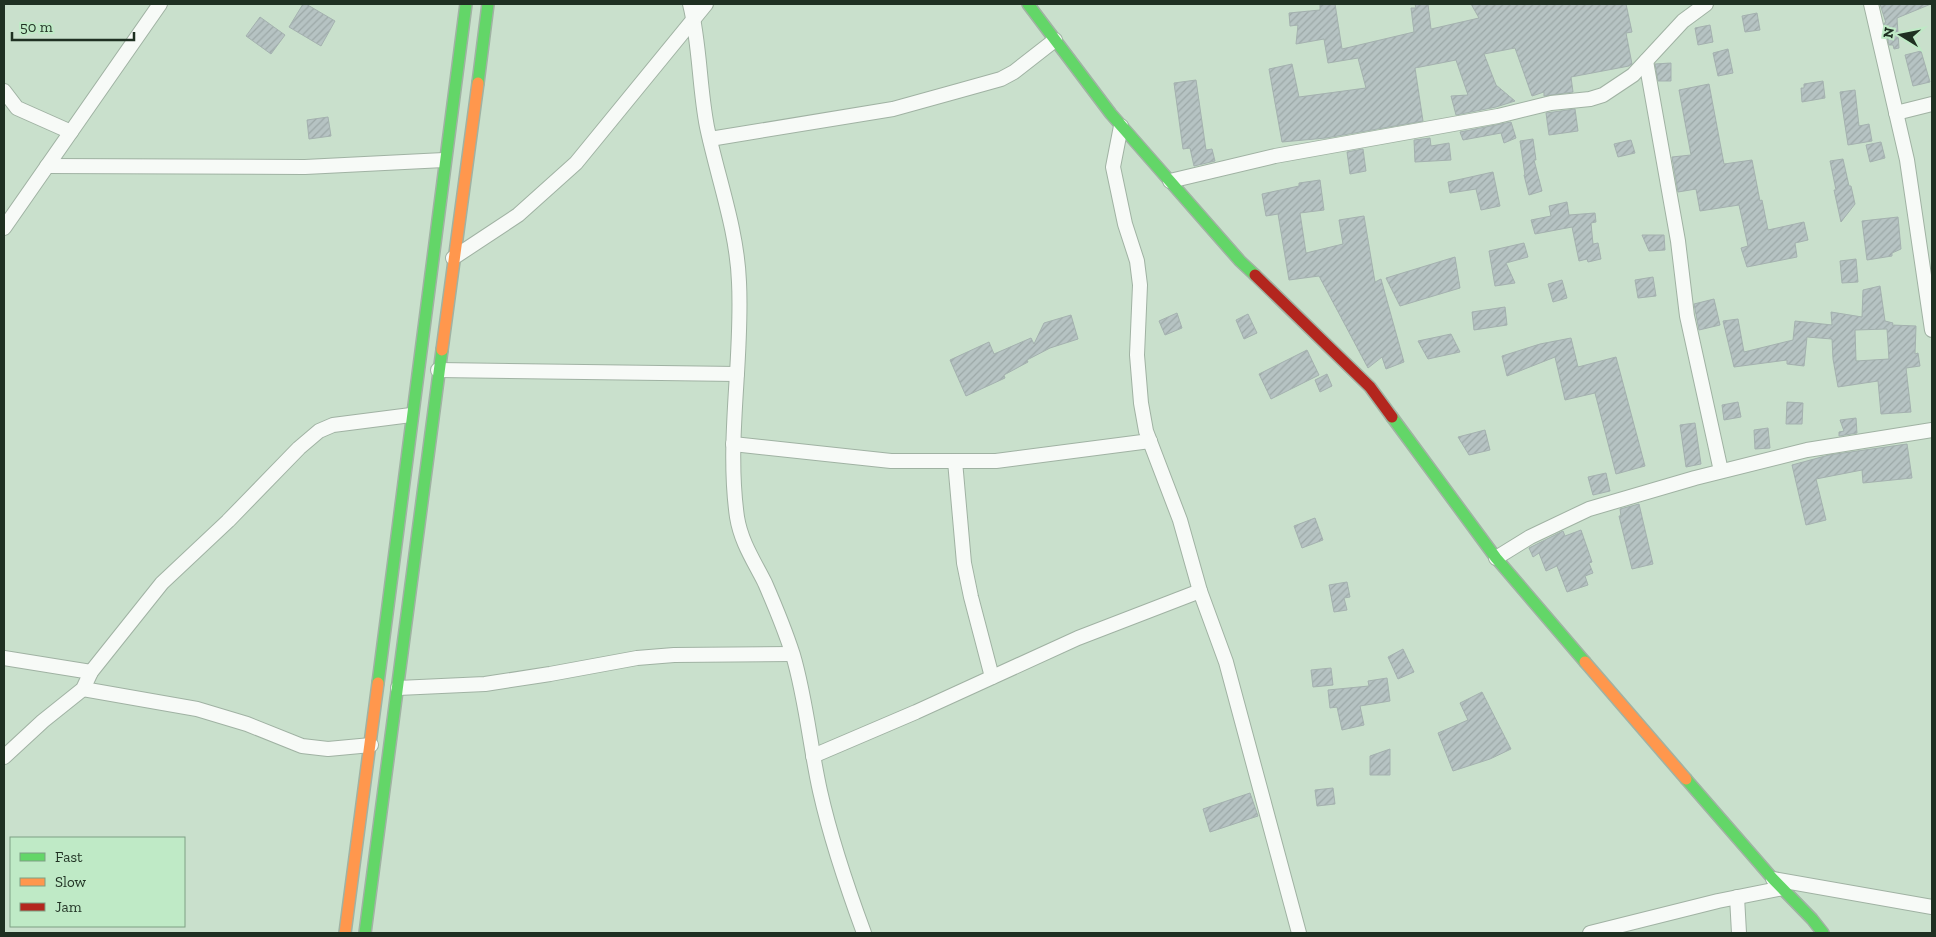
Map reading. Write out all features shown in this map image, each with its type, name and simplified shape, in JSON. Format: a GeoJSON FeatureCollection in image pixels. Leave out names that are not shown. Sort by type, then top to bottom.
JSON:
{"type":"FeatureCollection","features":[{"type":"Feature","properties":{"kind":"main road"},"geometry":{"type":"LineString","coordinates":[[345,933],[371,745],[444,160],[466,4]]}},
{"type":"Feature","properties":{"kind":"main road"},"geometry":{"type":"LineString","coordinates":[[364,933],[488,4]]}},
{"type":"Feature","properties":{"kind":"main road"},"geometry":{"type":"LineString","coordinates":[[1028,4],[1121,126],[1170,182],[1240,260],[1370,387],[1496,558],[1778,884],[1823,933]]}},
{"type":"Feature","properties":{"kind":"street"},"geometry":{"type":"LineString","coordinates":[[5,223],[160,4]]}},
{"type":"Feature","properties":{"kind":"street"},"geometry":{"type":"LineString","coordinates":[[690,4],[694,19],[710,139],[734,233],[739,282],[739,345],[734,444],[737,517],[741,537],[764,582],[786,633],[806,710],[813,756],[833,841],[864,933]]}},
{"type":"Feature","properties":{"kind":"street"},"geometry":{"type":"LineString","coordinates":[[453,258],[518,215],[576,164],[706,4]]}},
{"type":"Feature","properties":{"kind":"street"},"geometry":{"type":"LineString","coordinates":[[1170,182],[1284,155],[1603,94],[1633,75],[1683,21],[1706,4]]}},
{"type":"Feature","properties":{"kind":"street"},"geometry":{"type":"LineString","coordinates":[[1870,4],[1907,160],[1932,330]]}},
{"type":"Feature","properties":{"kind":"street"},"geometry":{"type":"LineString","coordinates":[[710,139],[894,109],[1001,79],[1014,72],[1055,40]]}},
{"type":"Feature","properties":{"kind":"street"},"geometry":{"type":"LineString","coordinates":[[1646,61],[1660,150],[1678,240],[1687,316],[1720,471]]}},
{"type":"Feature","properties":{"kind":"street"},"geometry":{"type":"LineString","coordinates":[[4,91],[17,108],[71,132]]}},
{"type":"Feature","properties":{"kind":"street"},"geometry":{"type":"LineString","coordinates":[[1896,113],[1932,104]]}},
{"type":"Feature","properties":{"kind":"street"},"geometry":{"type":"LineString","coordinates":[[1121,126],[1113,167],[1125,224],[1137,261],[1140,285],[1137,354],[1141,403],[1150,440],[1180,520],[1200,592],[1226,662],[1299,933]]}},
{"type":"Feature","properties":{"kind":"street"},"geometry":{"type":"LineString","coordinates":[[47,166],[305,166],[444,160]]}},
{"type":"Feature","properties":{"kind":"street"},"geometry":{"type":"LineString","coordinates":[[438,370],[737,374]]}},
{"type":"Feature","properties":{"kind":"street"},"geometry":{"type":"LineString","coordinates":[[4,758],[43,721],[83,689],[92,672],[162,583],[319,431],[333,425],[411,415]]}},
{"type":"Feature","properties":{"kind":"street"},"geometry":{"type":"LineString","coordinates":[[1496,558],[1530,537],[1589,509],[1720,471],[1807,450],[1932,430]]}},
{"type":"Feature","properties":{"kind":"street"},"geometry":{"type":"LineString","coordinates":[[734,444],[890,461],[996,461],[1150,440]]}},
{"type":"Feature","properties":{"kind":"street"},"geometry":{"type":"LineString","coordinates":[[955,461],[964,563],[992,677]]}},
{"type":"Feature","properties":{"kind":"street"},"geometry":{"type":"LineString","coordinates":[[813,756],[1078,638],[1200,592]]}},
{"type":"Feature","properties":{"kind":"street"},"geometry":{"type":"LineString","coordinates":[[398,688],[485,684],[637,658],[674,655],[792,654]]}},
{"type":"Feature","properties":{"kind":"street"},"geometry":{"type":"LineString","coordinates":[[4,658],[92,672]]}},
{"type":"Feature","properties":{"kind":"street"},"geometry":{"type":"LineString","coordinates":[[83,689],[197,709],[247,724],[302,746],[328,749],[371,745]]}},
{"type":"Feature","properties":{"kind":"street"},"geometry":{"type":"LineString","coordinates":[[1590,933],[1737,897],[1778,884],[1932,907]]}},
{"type":"Feature","properties":{"kind":"street"},"geometry":{"type":"LineString","coordinates":[[1737,897],[1739,933]]}},
{"type":"Feature","properties":{"kind":"building"},"geometry":{"type":"Polygon","coordinates":[[[303,4],[335,21],[321,46],[289,27],[303,4]]]}},
{"type":"Feature","properties":{"kind":"building"},"geometry":{"type":"Polygon","coordinates":[[[1335,4],[1342,49],[1414,32],[1411,8],[1416,8],[1415,4],[1428,4],[1431,29],[1479,18],[1471,4],[1626,4],[1632,32],[1626,33],[1632,64],[1571,77],[1573,92],[1544,96],[1544,92],[1532,96],[1515,48],[1484,54],[1496,85],[1515,101],[1456,115],[1451,96],[1468,95],[1456,60],[1415,68],[1423,121],[1326,138],[1282,142],[1269,69],[1292,64],[1299,97],[1366,88],[1358,58],[1328,63],[1324,39],[1296,44],[1298,25],[1290,26],[1289,13],[1320,10],[1320,5],[1335,4]]]}},
{"type":"Feature","properties":{"kind":"building"},"geometry":{"type":"Polygon","coordinates":[[[1880,4],[1931,4],[1897,18],[1899,48],[1894,49],[1893,45],[1889,45],[1884,23],[1886,23],[1880,4]]]}},
{"type":"Feature","properties":{"kind":"building"},"geometry":{"type":"Polygon","coordinates":[[[1757,13],[1760,30],[1745,32],[1742,16],[1757,13]]]}},
{"type":"Feature","properties":{"kind":"building"},"geometry":{"type":"Polygon","coordinates":[[[260,17],[285,35],[271,54],[246,36],[260,17]]]}},
{"type":"Feature","properties":{"kind":"building"},"geometry":{"type":"Polygon","coordinates":[[[1710,25],[1713,42],[1698,45],[1695,28],[1710,25]]]}},
{"type":"Feature","properties":{"kind":"building"},"geometry":{"type":"Polygon","coordinates":[[[1728,49],[1733,73],[1718,76],[1713,53],[1728,49]]]}},
{"type":"Feature","properties":{"kind":"building"},"geometry":{"type":"Polygon","coordinates":[[[1921,51],[1930,82],[1913,86],[1905,55],[1921,51]]]}},
{"type":"Feature","properties":{"kind":"building"},"geometry":{"type":"Polygon","coordinates":[[[1671,63],[1671,81],[1658,81],[1655,64],[1671,63]]]}},
{"type":"Feature","properties":{"kind":"building"},"geometry":{"type":"Polygon","coordinates":[[[1196,80],[1206,150],[1212,149],[1215,161],[1194,166],[1190,148],[1183,149],[1174,83],[1196,80]]]}},
{"type":"Feature","properties":{"kind":"building"},"geometry":{"type":"Polygon","coordinates":[[[1823,81],[1825,98],[1802,102],[1801,88],[1804,88],[1804,84],[1823,81]]]}},
{"type":"Feature","properties":{"kind":"building"},"geometry":{"type":"Polygon","coordinates":[[[1709,84],[1724,164],[1752,160],[1768,230],[1804,222],[1808,240],[1795,243],[1797,257],[1747,267],[1741,248],[1748,246],[1739,205],[1700,211],[1696,189],[1678,192],[1672,157],[1691,155],[1679,90],[1709,84]]]}},
{"type":"Feature","properties":{"kind":"building"},"geometry":{"type":"Polygon","coordinates":[[[1855,90],[1859,126],[1869,124],[1872,141],[1848,145],[1840,92],[1855,90]]]}},
{"type":"Feature","properties":{"kind":"building"},"geometry":{"type":"Polygon","coordinates":[[[1575,109],[1578,131],[1549,135],[1546,113],[1575,109]]]}},
{"type":"Feature","properties":{"kind":"building"},"geometry":{"type":"Polygon","coordinates":[[[328,117],[331,136],[309,139],[307,120],[328,117]]]}},
{"type":"Feature","properties":{"kind":"building"},"geometry":{"type":"Polygon","coordinates":[[[1511,122],[1516,138],[1504,143],[1501,133],[1463,140],[1460,132],[1511,122]]]}},
{"type":"Feature","properties":{"kind":"building"},"geometry":{"type":"Polygon","coordinates":[[[1430,138],[1431,146],[1449,143],[1451,160],[1415,162],[1414,140],[1430,138]]]}},
{"type":"Feature","properties":{"kind":"building"},"geometry":{"type":"Polygon","coordinates":[[[1533,139],[1536,160],[1534,160],[1542,191],[1529,195],[1524,175],[1520,141],[1533,139]]]}},
{"type":"Feature","properties":{"kind":"building"},"geometry":{"type":"Polygon","coordinates":[[[1631,140],[1635,153],[1618,157],[1614,144],[1631,140]]]}},
{"type":"Feature","properties":{"kind":"building"},"geometry":{"type":"Polygon","coordinates":[[[1881,142],[1885,158],[1870,162],[1866,145],[1881,142]]]}},
{"type":"Feature","properties":{"kind":"building"},"geometry":{"type":"Polygon","coordinates":[[[1363,149],[1366,171],[1350,174],[1347,152],[1363,149]]]}},
{"type":"Feature","properties":{"kind":"building"},"geometry":{"type":"Polygon","coordinates":[[[1843,159],[1855,204],[1841,222],[1830,161],[1843,159]]]}},
{"type":"Feature","properties":{"kind":"building"},"geometry":{"type":"Polygon","coordinates":[[[1493,172],[1500,206],[1481,210],[1476,189],[1450,193],[1448,182],[1493,172]]]}},
{"type":"Feature","properties":{"kind":"building"},"geometry":{"type":"Polygon","coordinates":[[[1320,180],[1324,210],[1300,213],[1306,253],[1343,244],[1339,220],[1364,216],[1375,282],[1381,279],[1404,362],[1386,369],[1382,357],[1368,368],[1319,276],[1289,280],[1278,214],[1266,216],[1262,194],[1299,186],[1299,183],[1320,180]]]}},
{"type":"Feature","properties":{"kind":"building"},"geometry":{"type":"Polygon","coordinates":[[[1567,202],[1569,215],[1595,213],[1596,222],[1591,223],[1593,244],[1598,243],[1601,259],[1588,262],[1587,259],[1579,261],[1572,227],[1535,234],[1531,220],[1551,216],[1549,206],[1567,202]]]}},
{"type":"Feature","properties":{"kind":"building"},"geometry":{"type":"Polygon","coordinates":[[[1898,217],[1901,249],[1892,253],[1892,256],[1867,260],[1862,221],[1898,217]]]}},
{"type":"Feature","properties":{"kind":"building"},"geometry":{"type":"Polygon","coordinates":[[[1642,235],[1664,235],[1665,250],[1649,251],[1642,235]]]}},
{"type":"Feature","properties":{"kind":"building"},"geometry":{"type":"Polygon","coordinates":[[[1524,243],[1528,257],[1506,263],[1515,283],[1495,286],[1489,251],[1524,243]]]}},
{"type":"Feature","properties":{"kind":"building"},"geometry":{"type":"Polygon","coordinates":[[[1455,257],[1460,288],[1400,306],[1386,278],[1455,257]]]}},
{"type":"Feature","properties":{"kind":"building"},"geometry":{"type":"Polygon","coordinates":[[[1856,259],[1858,282],[1842,283],[1840,261],[1856,259]]]}},
{"type":"Feature","properties":{"kind":"building"},"geometry":{"type":"Polygon","coordinates":[[[1653,277],[1656,296],[1638,298],[1635,280],[1653,277]]]}},
{"type":"Feature","properties":{"kind":"building"},"geometry":{"type":"Polygon","coordinates":[[[1562,280],[1567,298],[1553,302],[1548,284],[1562,280]]]}},
{"type":"Feature","properties":{"kind":"building"},"geometry":{"type":"Polygon","coordinates":[[[1880,286],[1885,321],[1893,323],[1892,325],[1916,326],[1915,354],[1918,353],[1920,366],[1906,368],[1911,412],[1881,414],[1878,381],[1838,387],[1832,339],[1807,337],[1804,366],[1787,364],[1787,360],[1734,367],[1723,321],[1738,319],[1744,352],[1793,340],[1795,321],[1832,325],[1831,312],[1862,317],[1863,290],[1880,286]],[[1887,329],[1855,330],[1856,361],[1889,359],[1887,329]]]}},
{"type":"Feature","properties":{"kind":"building"},"geometry":{"type":"Polygon","coordinates":[[[1714,299],[1720,325],[1699,330],[1694,304],[1714,299]]]}},
{"type":"Feature","properties":{"kind":"building"},"geometry":{"type":"Polygon","coordinates":[[[1505,307],[1507,325],[1474,330],[1472,312],[1505,307]]]}},
{"type":"Feature","properties":{"kind":"building"},"geometry":{"type":"Polygon","coordinates":[[[1177,313],[1182,328],[1165,335],[1159,321],[1177,313]]]}},
{"type":"Feature","properties":{"kind":"building"},"geometry":{"type":"Polygon","coordinates":[[[1248,314],[1257,333],[1244,339],[1236,320],[1248,314]]]}},
{"type":"Feature","properties":{"kind":"building"},"geometry":{"type":"Polygon","coordinates":[[[1071,315],[1078,339],[1050,348],[1004,375],[1005,378],[966,396],[950,360],[989,342],[994,354],[1031,338],[1034,344],[1044,323],[1071,315]]]}},
{"type":"Feature","properties":{"kind":"building"},"geometry":{"type":"Polygon","coordinates":[[[1451,334],[1460,352],[1428,359],[1418,341],[1451,334]]]}},
{"type":"Feature","properties":{"kind":"building"},"geometry":{"type":"Polygon","coordinates":[[[1571,338],[1578,367],[1616,357],[1645,466],[1616,474],[1595,393],[1565,400],[1555,357],[1507,376],[1502,356],[1540,344],[1571,338]]]}},
{"type":"Feature","properties":{"kind":"building"},"geometry":{"type":"Polygon","coordinates":[[[1307,350],[1319,375],[1271,399],[1259,374],[1307,350]]]}},
{"type":"Feature","properties":{"kind":"building"},"geometry":{"type":"Polygon","coordinates":[[[1327,374],[1332,386],[1320,392],[1315,380],[1327,374]]]}},
{"type":"Feature","properties":{"kind":"building"},"geometry":{"type":"Polygon","coordinates":[[[1738,402],[1741,417],[1724,420],[1722,405],[1738,402]]]}},
{"type":"Feature","properties":{"kind":"building"},"geometry":{"type":"Polygon","coordinates":[[[1787,402],[1803,403],[1802,424],[1786,424],[1787,402]]]}},
{"type":"Feature","properties":{"kind":"building"},"geometry":{"type":"Polygon","coordinates":[[[1856,418],[1857,433],[1839,436],[1839,432],[1844,431],[1840,420],[1856,418]]]}},
{"type":"Feature","properties":{"kind":"building"},"geometry":{"type":"Polygon","coordinates":[[[1695,423],[1701,464],[1686,467],[1680,425],[1695,423]]]}},
{"type":"Feature","properties":{"kind":"building"},"geometry":{"type":"Polygon","coordinates":[[[1768,428],[1770,448],[1755,449],[1754,430],[1768,428]]]}},
{"type":"Feature","properties":{"kind":"building"},"geometry":{"type":"Polygon","coordinates":[[[1485,430],[1490,450],[1469,455],[1458,437],[1485,430]]]}},
{"type":"Feature","properties":{"kind":"building"},"geometry":{"type":"Polygon","coordinates":[[[1907,444],[1912,478],[1863,483],[1862,470],[1816,479],[1826,520],[1806,525],[1792,465],[1829,455],[1907,444]]]}},
{"type":"Feature","properties":{"kind":"building"},"geometry":{"type":"Polygon","coordinates":[[[1606,473],[1610,491],[1593,495],[1588,477],[1606,473]]]}},
{"type":"Feature","properties":{"kind":"building"},"geometry":{"type":"Polygon","coordinates":[[[1639,504],[1653,564],[1632,569],[1619,516],[1621,516],[1620,509],[1639,504]]]}},
{"type":"Feature","properties":{"kind":"building"},"geometry":{"type":"Polygon","coordinates":[[[1315,518],[1323,540],[1302,548],[1294,526],[1315,518]]]}},
{"type":"Feature","properties":{"kind":"building"},"geometry":{"type":"Polygon","coordinates":[[[1581,530],[1592,562],[1589,563],[1593,573],[1585,576],[1588,585],[1567,592],[1557,566],[1546,571],[1539,553],[1533,557],[1529,548],[1563,531],[1565,536],[1581,530]]]}},
{"type":"Feature","properties":{"kind":"building"},"geometry":{"type":"Polygon","coordinates":[[[1347,582],[1350,597],[1344,598],[1347,610],[1334,612],[1329,585],[1347,582]]]}},
{"type":"Feature","properties":{"kind":"building"},"geometry":{"type":"Polygon","coordinates":[[[1403,649],[1414,672],[1398,679],[1388,657],[1403,649]]]}},
{"type":"Feature","properties":{"kind":"building"},"geometry":{"type":"Polygon","coordinates":[[[1331,668],[1333,685],[1313,687],[1311,670],[1331,668]]]}},
{"type":"Feature","properties":{"kind":"building"},"geometry":{"type":"Polygon","coordinates":[[[1387,678],[1390,701],[1360,706],[1364,725],[1342,730],[1337,707],[1330,708],[1328,690],[1369,686],[1368,681],[1387,678]]]}},
{"type":"Feature","properties":{"kind":"building"},"geometry":{"type":"Polygon","coordinates":[[[1482,692],[1511,749],[1490,759],[1453,771],[1438,733],[1468,720],[1460,703],[1482,692]]]}},
{"type":"Feature","properties":{"kind":"building"},"geometry":{"type":"Polygon","coordinates":[[[1390,749],[1390,775],[1370,775],[1370,756],[1390,749]]]}},
{"type":"Feature","properties":{"kind":"building"},"geometry":{"type":"Polygon","coordinates":[[[1333,788],[1335,804],[1317,806],[1315,790],[1333,788]]]}},
{"type":"Feature","properties":{"kind":"building"},"geometry":{"type":"Polygon","coordinates":[[[1250,793],[1258,816],[1210,832],[1203,809],[1250,793]]]}},
{"type":"Feature","properties":{"kind":"traffic: fast"},"geometry":{"type":"LineString","coordinates":[[378,683],[466,4]]}},
{"type":"Feature","properties":{"kind":"traffic: fast"},"geometry":{"type":"LineString","coordinates":[[478,83],[488,4]]}},
{"type":"Feature","properties":{"kind":"traffic: fast"},"geometry":{"type":"LineString","coordinates":[[1028,4],[1111,114],[1240,261],[1255,275]]}},
{"type":"Feature","properties":{"kind":"traffic: fast"},"geometry":{"type":"LineString","coordinates":[[365,933],[442,350]]}},
{"type":"Feature","properties":{"kind":"traffic: fast"},"geometry":{"type":"LineString","coordinates":[[1392,417],[1496,558],[1585,662]]}},
{"type":"Feature","properties":{"kind":"traffic: fast"},"geometry":{"type":"LineString","coordinates":[[1686,779],[1823,933]]}},
{"type":"Feature","properties":{"kind":"traffic: slow"},"geometry":{"type":"LineString","coordinates":[[442,350],[478,83]]}},
{"type":"Feature","properties":{"kind":"traffic: slow"},"geometry":{"type":"LineString","coordinates":[[1585,662],[1686,779]]}},
{"type":"Feature","properties":{"kind":"traffic: slow"},"geometry":{"type":"LineString","coordinates":[[345,933],[378,683]]}},
{"type":"Feature","properties":{"kind":"traffic: jam"},"geometry":{"type":"LineString","coordinates":[[1255,275],[1370,387],[1392,417]]}}]}
